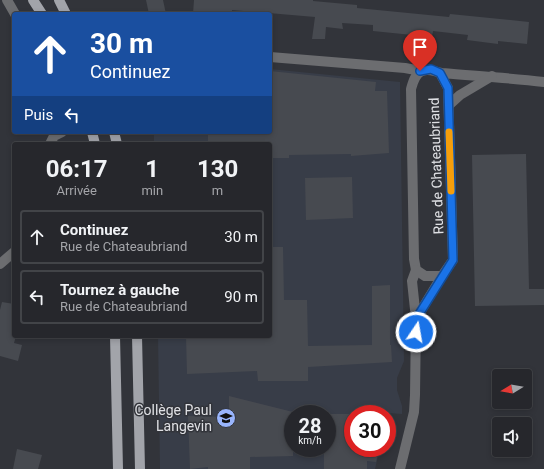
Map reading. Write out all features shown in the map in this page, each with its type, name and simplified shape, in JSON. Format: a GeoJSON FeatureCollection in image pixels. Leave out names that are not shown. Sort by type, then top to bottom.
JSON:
{"type":"FeatureCollection","features":[{"type":"Feature","properties":{"kind":"main road"},"geometry":{"type":"LineString","coordinates":[[34,0],[41,12]]}},
{"type":"Feature","properties":{"kind":"main road"},"geometry":{"type":"LineString","coordinates":[[59,0],[65,12]]}},
{"type":"Feature","properties":{"kind":"main road"},"geometry":{"type":"LineString","coordinates":[[115,338],[118,469]]}},
{"type":"Feature","properties":{"kind":"main road"},"geometry":{"type":"LineString","coordinates":[[137,338],[140,469]]}},
{"type":"Feature","properties":{"kind":"street"},"geometry":{"type":"LineString","coordinates":[[7,0],[14,12]]}},
{"type":"Feature","properties":{"kind":"street"},"geometry":{"type":"LineString","coordinates":[[272,57],[405,68],[420,71],[431,69],[440,73],[492,76],[544,82]]}},
{"type":"Feature","properties":{"kind":"street","name":"Rue de Chateaubriand"},"geometry":{"type":"LineString","coordinates":[[400,469],[414,406],[416,368],[416,319],[412,281],[416,270],[414,259],[411,89],[413,81],[420,71]]}},
{"type":"Feature","properties":{"kind":"street","name":"Rue de Chateaubriand"},"geometry":{"type":"LineString","coordinates":[[416,319],[453,260],[448,88],[440,73]]}},
{"type":"Feature","properties":{"kind":"street"},"geometry":{"type":"LineString","coordinates":[[449,105],[460,95],[492,76]]}},
{"type":"Feature","properties":{"kind":"street"},"geometry":{"type":"LineString","coordinates":[[51,142],[54,136],[58,134]]}},
{"type":"Feature","properties":{"kind":"street"},"geometry":{"type":"LineString","coordinates":[[0,264],[12,254]]}},
{"type":"Feature","properties":{"kind":"street"},"geometry":{"type":"LineString","coordinates":[[416,270],[425,276],[442,276]]}},
{"type":"Feature","properties":{"kind":"shaded area"},"geometry":{"type":"Polygon","coordinates":[[[272,69],[400,82],[404,361],[397,378],[397,390],[402,406],[402,414],[396,414],[396,405],[344,405],[344,457],[378,457],[375,469],[160,469],[158,338],[272,338],[272,142],[154,142],[154,134],[272,134],[272,69]]]}},
{"type":"Feature","properties":{"kind":"building"},"geometry":{"type":"Polygon","coordinates":[[[146,0],[163,0],[166,12],[149,12],[146,0]]]}},
{"type":"Feature","properties":{"kind":"building"},"geometry":{"type":"Polygon","coordinates":[[[194,0],[313,0],[357,5],[357,8],[449,17],[450,14],[529,22],[527,44],[498,41],[498,44],[467,40],[468,35],[433,31],[432,37],[373,31],[373,25],[342,23],[343,29],[326,27],[325,39],[312,39],[315,17],[272,13],[272,12],[232,10],[232,12],[193,12],[194,0]]]}},
{"type":"Feature","properties":{"kind":"building"},"geometry":{"type":"Polygon","coordinates":[[[272,71],[376,82],[375,91],[387,91],[389,153],[351,156],[351,154],[289,155],[289,158],[272,158],[272,142],[208,142],[208,134],[272,134],[272,71]]]}},
{"type":"Feature","properties":{"kind":"building"},"geometry":{"type":"Polygon","coordinates":[[[526,154],[529,289],[544,289],[544,305],[475,306],[472,155],[526,154]]]}},
{"type":"Feature","properties":{"kind":"building"},"geometry":{"type":"Polygon","coordinates":[[[352,177],[353,218],[306,220],[305,178],[352,177]]]}},
{"type":"Feature","properties":{"kind":"building"},"geometry":{"type":"Polygon","coordinates":[[[272,247],[283,247],[284,300],[307,300],[308,346],[372,345],[372,286],[390,285],[390,345],[392,362],[308,367],[308,381],[258,381],[257,371],[187,374],[186,338],[272,338],[272,247]]]}},
{"type":"Feature","properties":{"kind":"building"},"geometry":{"type":"Polygon","coordinates":[[[2,302],[12,304],[12,338],[15,338],[14,343],[22,345],[18,361],[0,356],[0,310],[2,302]]]}},
{"type":"Feature","properties":{"kind":"building"},"geometry":{"type":"Polygon","coordinates":[[[229,396],[284,410],[284,456],[250,457],[250,469],[208,469],[208,467],[190,469],[188,416],[229,417],[229,396]]]}},
{"type":"Feature","properties":{"kind":"building"},"geometry":{"type":"Polygon","coordinates":[[[336,414],[344,414],[344,457],[377,457],[376,462],[367,461],[367,469],[324,469],[324,457],[336,457],[336,414]]]}},
{"type":"Feature","properties":{"kind":"building"},"geometry":{"type":"Polygon","coordinates":[[[17,449],[42,455],[38,469],[13,469],[17,449]]]}},
{"type":"Feature","properties":{"kind":"slow traffic"},"geometry":{"type":"LineString","coordinates":[[449,132],[451,191]]}},
{"type":"Feature","properties":{"kind":"place","name":"Collège Paul Langevin"},"geometry":{"type":"Point","coordinates":[226,418]}},
{"type":"Feature","properties":{"kind":"route"},"geometry":{"type":"LineString","coordinates":[[416,332],[416,319],[435,286],[453,260],[448,88],[440,73],[431,69],[420,71]]}}]}
